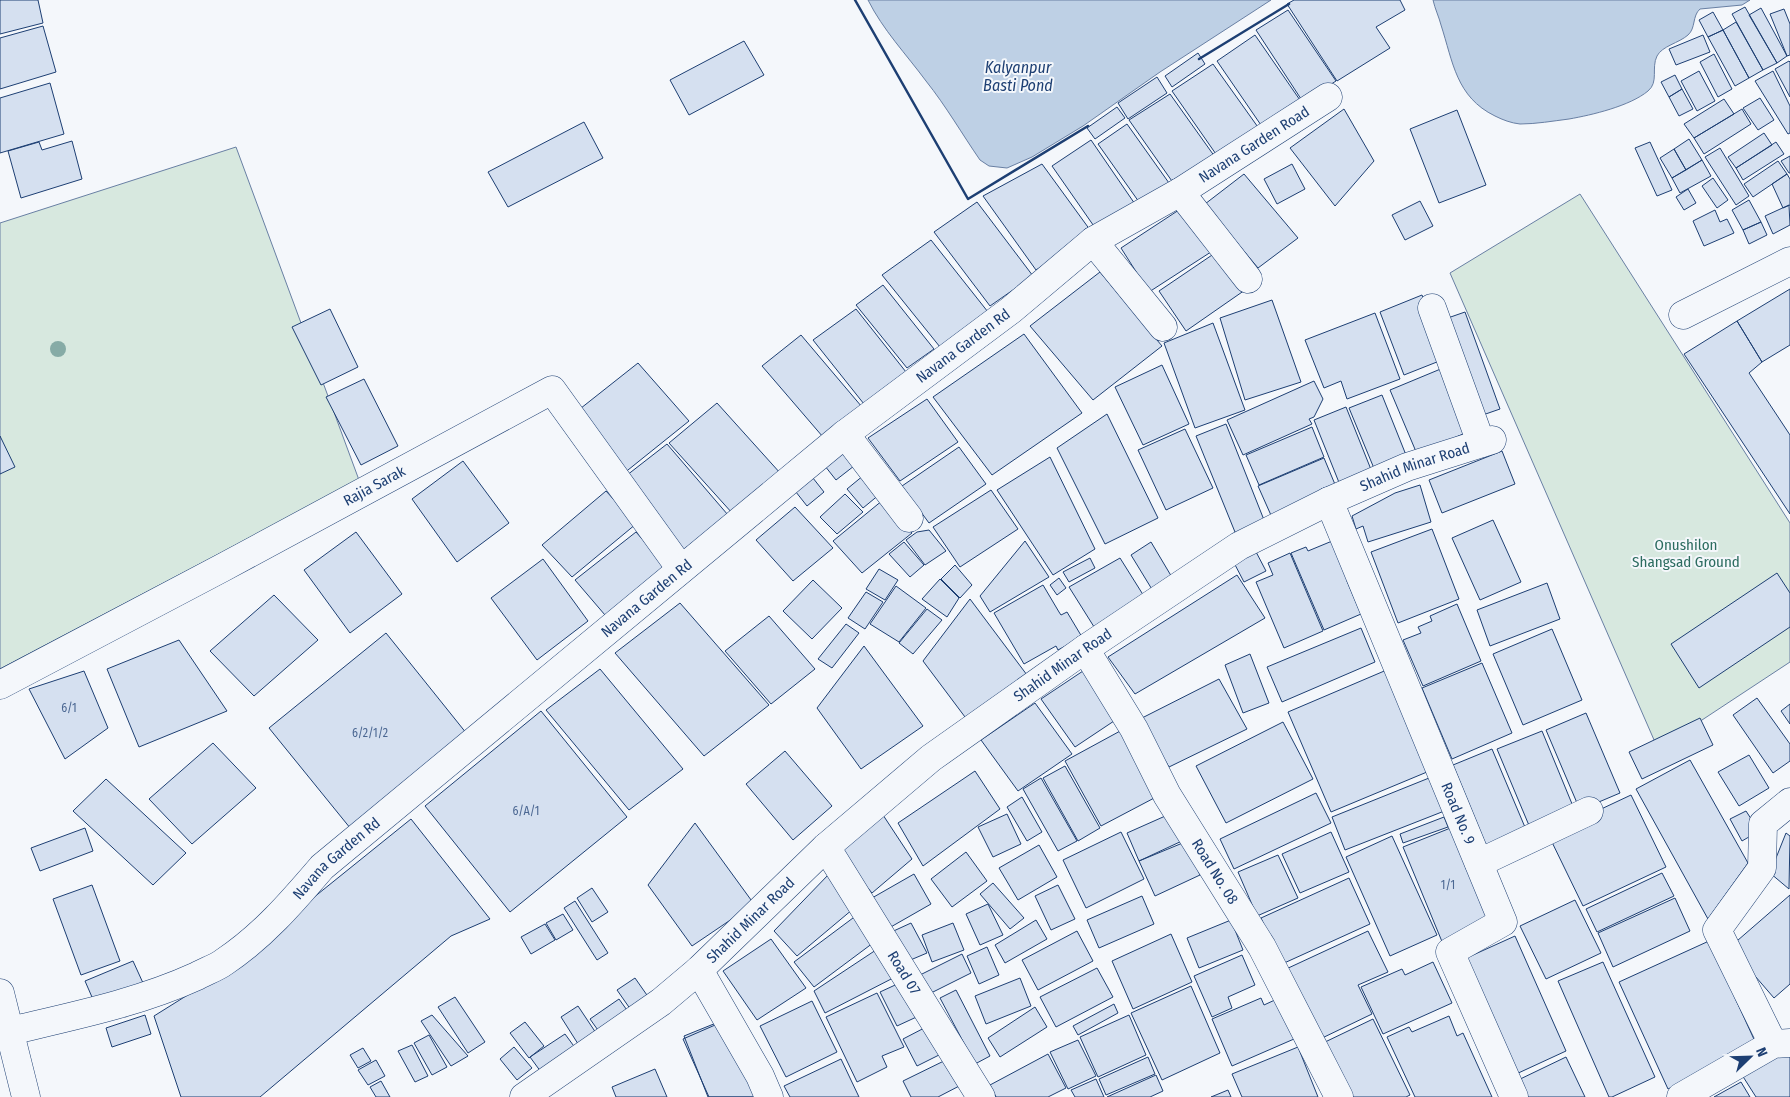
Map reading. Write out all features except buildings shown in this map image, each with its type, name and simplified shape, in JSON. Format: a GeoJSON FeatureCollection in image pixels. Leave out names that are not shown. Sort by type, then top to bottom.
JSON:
{"type":"FeatureCollection","features":[{"type":"Feature","properties":{"kind":"main road","name":"Navana Garden Road"},"geometry":{"type":"LineString","coordinates":[[1180,192],[1328,96]]}},
{"type":"Feature","properties":{"kind":"main road","name":"Navana Garden Rd"},"geometry":{"type":"LineString","coordinates":[[10,1031],[98,1010],[169,989],[223,963],[261,935],[288,908],[322,866],[846,434],[1011,310],[1093,241],[1180,192]]}},
{"type":"Feature","properties":{"kind":"main road"},"geometry":{"type":"LineString","coordinates":[[1180,192],[1248,279]]}},
{"type":"Feature","properties":{"kind":"main road"},"geometry":{"type":"LineString","coordinates":[[1093,241],[1163,327]]}},
{"type":"Feature","properties":{"kind":"main road"},"geometry":{"type":"LineString","coordinates":[[1683,315],[1790,261]]}},
{"type":"Feature","properties":{"kind":"main road","name":"Shahid Minar Road"},"geometry":{"type":"LineString","coordinates":[[524,1097],[661,1002],[699,970],[826,847],[931,758],[1085,648],[1239,546],[1329,501],[1407,467],[1486,441],[1432,308]]}},
{"type":"Feature","properties":{"kind":"main road","name":"Rajia Sarak"},"geometry":{"type":"LineString","coordinates":[[0,686],[552,390],[681,569]]}},
{"type":"Feature","properties":{"kind":"main road"},"geometry":{"type":"LineString","coordinates":[[846,434],[909,518]]}},
{"type":"Feature","properties":{"kind":"main road","name":"Road No. 9"},"geometry":{"type":"LineString","coordinates":[[1329,501],[1503,922],[1450,952],[1514,1097]]}},
{"type":"Feature","properties":{"kind":"main road","name":"Road No. 08"},"geometry":{"type":"LineString","coordinates":[[1085,648],[1134,729],[1167,795],[1262,947],[1339,1097]]}},
{"type":"Feature","properties":{"kind":"main road"},"geometry":{"type":"LineString","coordinates":[[1681,1097],[1782,1043],[1717,930],[1762,868],[1763,824],[1790,802]]}},
{"type":"Feature","properties":{"kind":"main road"},"geometry":{"type":"LineString","coordinates":[[1479,863],[1589,811]]}},
{"type":"Feature","properties":{"kind":"main road","name":"Road 07"},"geometry":{"type":"LineString","coordinates":[[826,847],[981,1097]]}},
{"type":"Feature","properties":{"kind":"main road","name":"Shahid Minar Road"},"geometry":{"type":"LineString","coordinates":[[699,970],[760,1076],[768,1097]]}},
{"type":"Feature","properties":{"kind":"main road"},"geometry":{"type":"LineString","coordinates":[[0,994],[26,1097]]}},
{"type":"Feature","properties":{"kind":"green space"},"geometry":{"type":"Polygon","coordinates":[[[236,147],[359,480],[0,669],[0,223],[236,147]]]}},
{"type":"Feature","properties":{"kind":"green space","name":"Onushilon Shangsad Ground"},"geometry":{"type":"Polygon","coordinates":[[[1580,194],[1790,523],[1790,662],[1658,749],[1450,273],[1580,194]]]}},
{"type":"Feature","properties":{"kind":"water","name":"Kalyanpur Basti Pond"},"geometry":{"type":"Polygon","coordinates":[[[868,0],[1271,0],[1160,72],[1083,126],[1032,157],[1007,168],[989,166],[980,160],[940,100],[888,32],[868,0]]]}},
{"type":"Feature","properties":{"kind":"water"},"geometry":{"type":"Polygon","coordinates":[[[1433,0],[1750,0],[1742,5],[1700,9],[1688,35],[1663,50],[1657,56],[1653,83],[1648,91],[1631,101],[1589,115],[1532,124],[1520,124],[1501,119],[1482,108],[1464,89],[1453,65],[1433,0]]]}},
{"type":"Feature","properties":{"kind":"wall"},"geometry":{"type":"LineString","coordinates":[[855,0],[968,199],[1088,126]]}},
{"type":"Feature","properties":{"kind":"wall"},"geometry":{"type":"LineString","coordinates":[[1199,59],[1289,4]]}}]}
